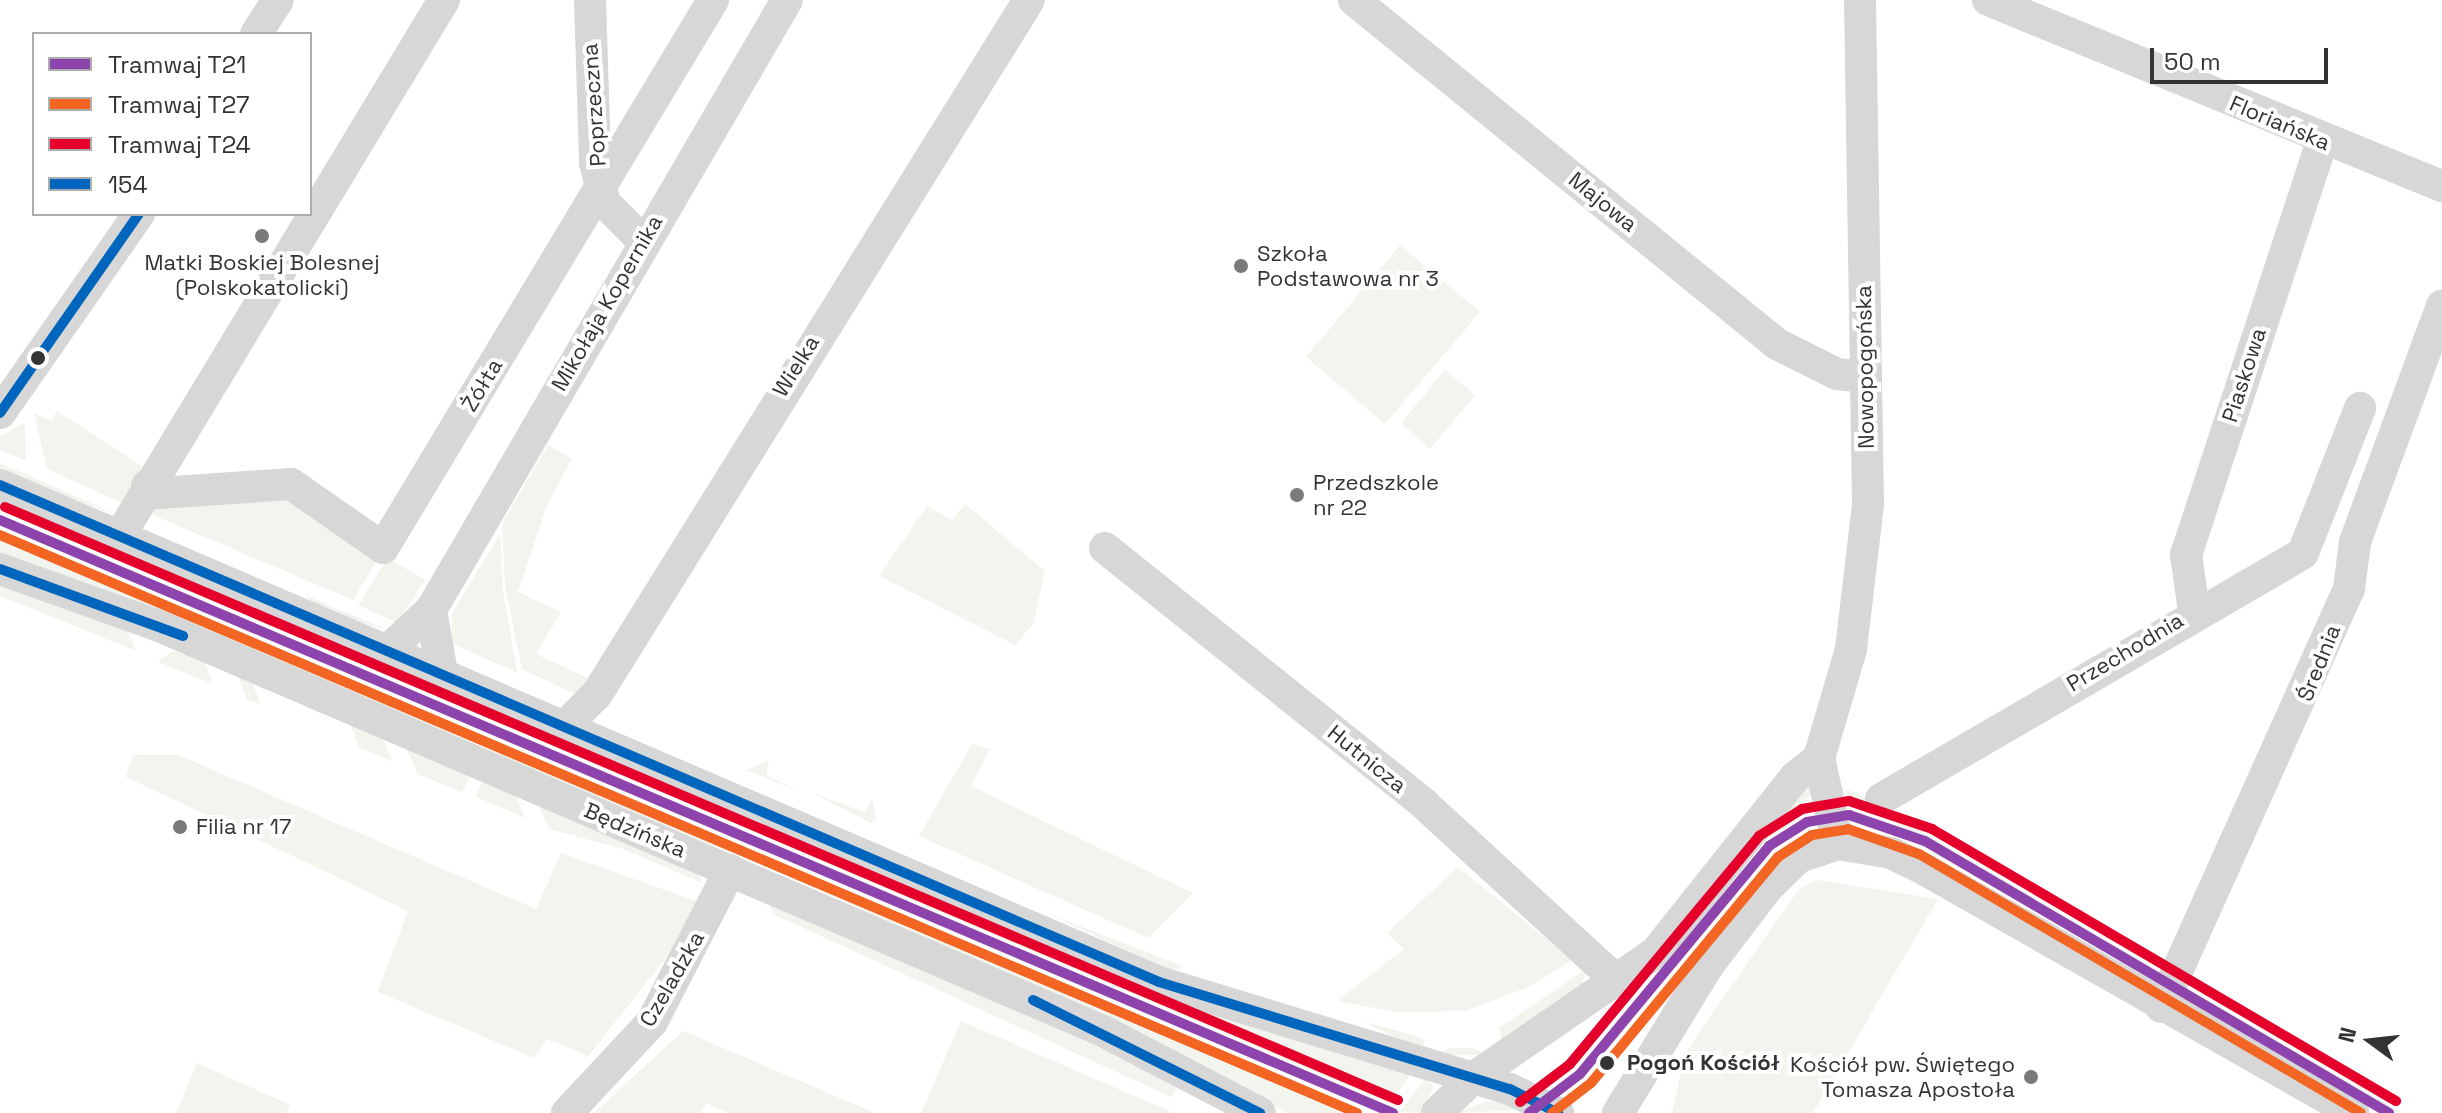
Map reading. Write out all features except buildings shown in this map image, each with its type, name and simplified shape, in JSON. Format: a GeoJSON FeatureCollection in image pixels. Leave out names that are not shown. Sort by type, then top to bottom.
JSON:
{"type":"FeatureCollection","features":[{"type":"Feature","properties":{"kind":"street"},"geometry":{"type":"LineString","coordinates":[[257,32],[278,0]]}},
{"type":"Feature","properties":{"kind":"street"},"geometry":{"type":"LineString","coordinates":[[119,537],[147,486],[444,0]]}},
{"type":"Feature","properties":{"kind":"street","name":"Poprzeczna"},"geometry":{"type":"LineString","coordinates":[[590,0],[590,114],[605,203],[643,241]]}},
{"type":"Feature","properties":{"kind":"street","name":"Żółta"},"geometry":{"type":"LineString","coordinates":[[147,486],[159,493],[291,484],[383,548],[713,0]]}},
{"type":"Feature","properties":{"kind":"street","name":"Mikołaja Kopernika"},"geometry":{"type":"LineString","coordinates":[[385,653],[431,610],[643,241],[787,0]]}},
{"type":"Feature","properties":{"kind":"street","name":"Wielka"},"geometry":{"type":"LineString","coordinates":[[562,729],[597,694],[1029,0]]}},
{"type":"Feature","properties":{"kind":"street","name":"Majowa"},"geometry":{"type":"LineString","coordinates":[[1354,0],[1777,344],[1837,374],[1865,377]]}},
{"type":"Feature","properties":{"kind":"street","name":"Nowopogońska"},"geometry":{"type":"LineString","coordinates":[[1824,744],[1860,604],[1868,504],[1860,0]]}},
{"type":"Feature","properties":{"kind":"street","name":"Floriańska"},"geometry":{"type":"LineString","coordinates":[[1988,0],[2322,141],[2442,186]]}},
{"type":"Feature","properties":{"kind":"street","name":"Piaskowa"},"geometry":{"type":"LineString","coordinates":[[2194,611],[2183,576],[2186,555],[2322,141]]}},
{"type":"Feature","properties":{"kind":"street"},"geometry":{"type":"LineString","coordinates":[[0,413],[138,216]]}},
{"type":"Feature","properties":{"kind":"street","name":"Średnia"},"geometry":{"type":"LineString","coordinates":[[2161,1007],[2343,603],[2355,542],[2442,306]]}},
{"type":"Feature","properties":{"kind":"street","name":"Przechodnia"},"geometry":{"type":"LineString","coordinates":[[1881,799],[2194,611],[2303,553],[2337,479],[2360,408]]}},
{"type":"Feature","properties":{"kind":"street"},"geometry":{"type":"LineString","coordinates":[[0,485],[443,679],[1159,982],[1473,1078],[1558,1113]]}},
{"type":"Feature","properties":{"kind":"street","name":"Hutnicza"},"geometry":{"type":"LineString","coordinates":[[1105,548],[1424,804],[1618,982]]}},
{"type":"Feature","properties":{"kind":"street","name":"Będzińska"},"geometry":{"type":"LineString","coordinates":[[0,569],[159,626],[1103,1031],[1260,1113]]}},
{"type":"Feature","properties":{"kind":"street"},"geometry":{"type":"LineString","coordinates":[[431,610],[443,679]]}},
{"type":"Feature","properties":{"kind":"street"},"geometry":{"type":"LineString","coordinates":[[1824,744],[1838,844]]}},
{"type":"Feature","properties":{"kind":"street"},"geometry":{"type":"LineString","coordinates":[[1437,1113],[1473,1078],[1618,982],[1656,952],[1824,744]]}},
{"type":"Feature","properties":{"kind":"street"},"geometry":{"type":"LineString","coordinates":[[1618,1113],[1707,967],[1768,887],[1799,857],[1838,844],[1891,853],[1922,868],[2161,1007],[2353,1113]]}},
{"type":"Feature","properties":{"kind":"street","name":"Czeladzka"},"geometry":{"type":"LineString","coordinates":[[567,1113],[652,1022],[730,870]]}},
{"type":"Feature","properties":{"kind":"shaded area"},"geometry":{"type":"Polygon","coordinates":[[[1400,245],[1480,312],[1385,424],[1306,357],[1400,245]]]}},
{"type":"Feature","properties":{"kind":"shaded area"},"geometry":{"type":"Polygon","coordinates":[[[1445,370],[1475,395],[1430,449],[1401,423],[1445,370]]]}},
{"type":"Feature","properties":{"kind":"shaded area"},"geometry":{"type":"Polygon","coordinates":[[[57,411],[142,466],[122,503],[47,469],[34,413],[51,421],[57,411]]]}},
{"type":"Feature","properties":{"kind":"shaded area"},"geometry":{"type":"Polygon","coordinates":[[[23,423],[26,461],[0,450],[0,437],[23,423]]]}},
{"type":"Feature","properties":{"kind":"shaded area"},"geometry":{"type":"Polygon","coordinates":[[[548,445],[572,459],[547,505],[518,592],[561,612],[536,654],[594,681],[582,697],[522,669],[505,585],[502,524],[548,445]]]}},
{"type":"Feature","properties":{"kind":"shaded area"},"geometry":{"type":"Polygon","coordinates":[[[0,463],[122,517],[0,473],[0,463]]]}},
{"type":"Feature","properties":{"kind":"shaded area"},"geometry":{"type":"Polygon","coordinates":[[[267,488],[383,550],[353,600],[148,513],[156,497],[267,488]]]}},
{"type":"Feature","properties":{"kind":"shaded area"},"geometry":{"type":"Polygon","coordinates":[[[965,504],[1045,571],[1033,624],[1015,645],[879,576],[927,506],[952,520],[965,504]]]}},
{"type":"Feature","properties":{"kind":"shaded area"},"geometry":{"type":"Polygon","coordinates":[[[0,508],[132,560],[496,715],[493,721],[0,508]]]}},
{"type":"Feature","properties":{"kind":"shaded area"},"geometry":{"type":"Polygon","coordinates":[[[500,534],[503,591],[517,672],[452,644],[452,613],[500,534]]]}},
{"type":"Feature","properties":{"kind":"shaded area"},"geometry":{"type":"Polygon","coordinates":[[[0,542],[483,746],[83,582],[0,555],[0,542]]]}},
{"type":"Feature","properties":{"kind":"shaded area"},"geometry":{"type":"Polygon","coordinates":[[[388,558],[425,580],[397,623],[358,605],[388,558]]]}},
{"type":"Feature","properties":{"kind":"shaded area"},"geometry":{"type":"Polygon","coordinates":[[[0,581],[128,631],[136,651],[0,596],[0,581]]]}},
{"type":"Feature","properties":{"kind":"shaded area"},"geometry":{"type":"Polygon","coordinates":[[[307,596],[392,632],[312,607],[307,596]]]}},
{"type":"Feature","properties":{"kind":"shaded area"},"geometry":{"type":"Polygon","coordinates":[[[172,651],[203,659],[213,684],[158,662],[172,651]]]}},
{"type":"Feature","properties":{"kind":"shaded area"},"geometry":{"type":"Polygon","coordinates":[[[238,675],[251,680],[261,704],[247,700],[238,675]]]}},
{"type":"Feature","properties":{"kind":"shaded area"},"geometry":{"type":"Polygon","coordinates":[[[511,722],[781,837],[778,842],[509,727],[511,722]]]}},
{"type":"Feature","properties":{"kind":"shaded area"},"geometry":{"type":"Polygon","coordinates":[[[350,723],[382,736],[392,761],[359,747],[350,723]]]}},
{"type":"Feature","properties":{"kind":"shaded area"},"geometry":{"type":"Polygon","coordinates":[[[972,744],[990,749],[971,786],[1193,893],[1148,938],[919,836],[972,744]]]}},
{"type":"Feature","properties":{"kind":"shaded area"},"geometry":{"type":"Polygon","coordinates":[[[404,745],[471,774],[462,792],[418,774],[404,745]]]}},
{"type":"Feature","properties":{"kind":"shaded area"},"geometry":{"type":"Polygon","coordinates":[[[497,752],[768,868],[496,757],[497,752]]]}},
{"type":"Feature","properties":{"kind":"shaded area"},"geometry":{"type":"Polygon","coordinates":[[[133,755],[178,755],[536,909],[561,853],[699,902],[674,948],[588,1056],[547,1039],[534,1058],[378,992],[408,911],[126,777],[133,755]]]}},
{"type":"Feature","properties":{"kind":"shaded area"},"geometry":{"type":"Polygon","coordinates":[[[769,760],[766,775],[800,792],[746,770],[769,760]]]}},
{"type":"Feature","properties":{"kind":"shaded area"},"geometry":{"type":"Polygon","coordinates":[[[483,779],[515,793],[525,818],[476,797],[483,779]]]}},
{"type":"Feature","properties":{"kind":"shaded area"},"geometry":{"type":"Polygon","coordinates":[[[1809,783],[1812,791],[1793,823],[1761,842],[1809,783]]]}},
{"type":"Feature","properties":{"kind":"shaded area"},"geometry":{"type":"Polygon","coordinates":[[[1843,789],[1857,793],[2165,975],[2151,969],[2146,976],[1893,830],[1896,822],[1865,812],[1843,789]]]}},
{"type":"Feature","properties":{"kind":"shaded area"},"geometry":{"type":"Polygon","coordinates":[[[812,793],[864,812],[872,799],[877,819],[871,823],[812,793]]]}},
{"type":"Feature","properties":{"kind":"shaded area"},"geometry":{"type":"Polygon","coordinates":[[[538,803],[698,872],[702,883],[623,849],[549,829],[538,803]]]}},
{"type":"Feature","properties":{"kind":"shaded area"},"geometry":{"type":"Polygon","coordinates":[[[796,843],[1107,976],[1411,1075],[1388,1103],[793,849],[796,843]]]}},
{"type":"Feature","properties":{"kind":"shaded area"},"geometry":{"type":"Polygon","coordinates":[[[1458,867],[1572,960],[1529,987],[1464,1011],[1396,1012],[1337,1001],[1404,949],[1387,933],[1458,867]]]}},
{"type":"Feature","properties":{"kind":"shaded area"},"geometry":{"type":"Polygon","coordinates":[[[782,874],[1342,1113],[1286,1113],[1129,1028],[782,874]]]}},
{"type":"Feature","properties":{"kind":"shaded area"},"geometry":{"type":"Polygon","coordinates":[[[1817,880],[1938,899],[1813,1113],[1672,1113],[1685,1053],[1799,889],[1817,880]]]}},
{"type":"Feature","properties":{"kind":"shaded area"},"geometry":{"type":"Polygon","coordinates":[[[769,903],[1123,1056],[1177,1088],[1171,1097],[773,914],[769,903]]]}},
{"type":"Feature","properties":{"kind":"shaded area"},"geometry":{"type":"Polygon","coordinates":[[[1044,912],[1178,964],[1182,968],[1169,970],[1044,912]]]}},
{"type":"Feature","properties":{"kind":"shaded area"},"geometry":{"type":"Polygon","coordinates":[[[1586,969],[1582,986],[1502,1043],[1499,1028],[1586,969]]]}},
{"type":"Feature","properties":{"kind":"shaded area"},"geometry":{"type":"Polygon","coordinates":[[[2183,988],[2402,1113],[2367,1106],[2193,1003],[2197,996],[2183,988]]]}},
{"type":"Feature","properties":{"kind":"shaded area"},"geometry":{"type":"Polygon","coordinates":[[[961,1021],[1174,1113],[921,1113],[961,1021]]]}},
{"type":"Feature","properties":{"kind":"shaded area"},"geometry":{"type":"Polygon","coordinates":[[[1362,1021],[1423,1038],[1425,1049],[1409,1044],[1362,1021]]]}},
{"type":"Feature","properties":{"kind":"shaded area"},"geometry":{"type":"Polygon","coordinates":[[[683,1031],[875,1113],[728,1113],[706,1103],[701,1113],[594,1113],[683,1031]]]}},
{"type":"Feature","properties":{"kind":"shaded area"},"geometry":{"type":"Polygon","coordinates":[[[1449,1048],[1472,1048],[1486,1054],[1441,1056],[1449,1048]]]}},
{"type":"Feature","properties":{"kind":"shaded area"},"geometry":{"type":"Polygon","coordinates":[[[197,1063],[290,1105],[286,1113],[176,1113],[197,1063]]]}},
{"type":"Feature","properties":{"kind":"shaded area"},"geometry":{"type":"Polygon","coordinates":[[[1425,1079],[1434,1087],[1420,1113],[1400,1112],[1425,1079]]]}},
{"type":"Feature","properties":{"kind":"shaded area"},"geometry":{"type":"Polygon","coordinates":[[[1485,1102],[1498,1102],[1523,1110],[1456,1113],[1485,1102]]]}},
{"type":"Feature","properties":{"kind":"tram line","name":"T24"},"geometry":{"type":"LineString","coordinates":[[5,507],[1398,1100]]}},
{"type":"Feature","properties":{"kind":"tram line","name":"T21"},"geometry":{"type":"LineString","coordinates":[[0,520],[1393,1113]]}},
{"type":"Feature","properties":{"kind":"tram line","name":"T27"},"geometry":{"type":"LineString","coordinates":[[0,535],[1357,1113]]}},
{"type":"Feature","properties":{"kind":"tram line","name":"T24"},"geometry":{"type":"LineString","coordinates":[[1520,1102],[1570,1064],[1759,836],[1802,809],[1849,801],[1932,829],[2396,1101]]}},
{"type":"Feature","properties":{"kind":"tram line","name":"T21"},"geometry":{"type":"LineString","coordinates":[[1529,1113],[1580,1074],[1769,846],[1807,822],[1849,815],[1925,841],[2389,1113]]}},
{"type":"Feature","properties":{"kind":"tram line","name":"T27"},"geometry":{"type":"LineString","coordinates":[[1552,1113],[1591,1083],[1778,857],[1812,835],[1848,829],[1919,854],[2361,1113]]}},
{"type":"Feature","properties":{"kind":"transit line","name":"154"},"geometry":{"type":"LineString","coordinates":[[0,413],[138,216]]}},
{"type":"Feature","properties":{"kind":"transit line","name":"154"},"geometry":{"type":"LineString","coordinates":[[0,485],[1159,982],[1510,1089],[1558,1113]]}},
{"type":"Feature","properties":{"kind":"transit line","name":"154"},"geometry":{"type":"LineString","coordinates":[[0,569],[183,636]]}},
{"type":"Feature","properties":{"kind":"transit line","name":"154"},"geometry":{"type":"LineString","coordinates":[[1033,1000],[1260,1113]]}},
{"type":"Feature","properties":{"kind":"place","name":"Matki Boskiej Bolesnej (Polskokatolicki)"},"geometry":{"type":"Point","coordinates":[262,236]}},
{"type":"Feature","properties":{"kind":"place","name":"Szkoła Podstawowa nr 3"},"geometry":{"type":"Point","coordinates":[1241,266]}},
{"type":"Feature","properties":{"kind":"place","name":"Przedszkole nr 22"},"geometry":{"type":"Point","coordinates":[1297,495]}},
{"type":"Feature","properties":{"kind":"place","name":"Filia nr 17"},"geometry":{"type":"Point","coordinates":[180,827]}},
{"type":"Feature","properties":{"kind":"place","name":"Pogoń Kościół"},"geometry":{"type":"Point","coordinates":[1607,1063]}},
{"type":"Feature","properties":{"kind":"place","name":"Kościół pw. Świętego Tomasza Apostoła"},"geometry":{"type":"Point","coordinates":[2031,1077]}}]}
